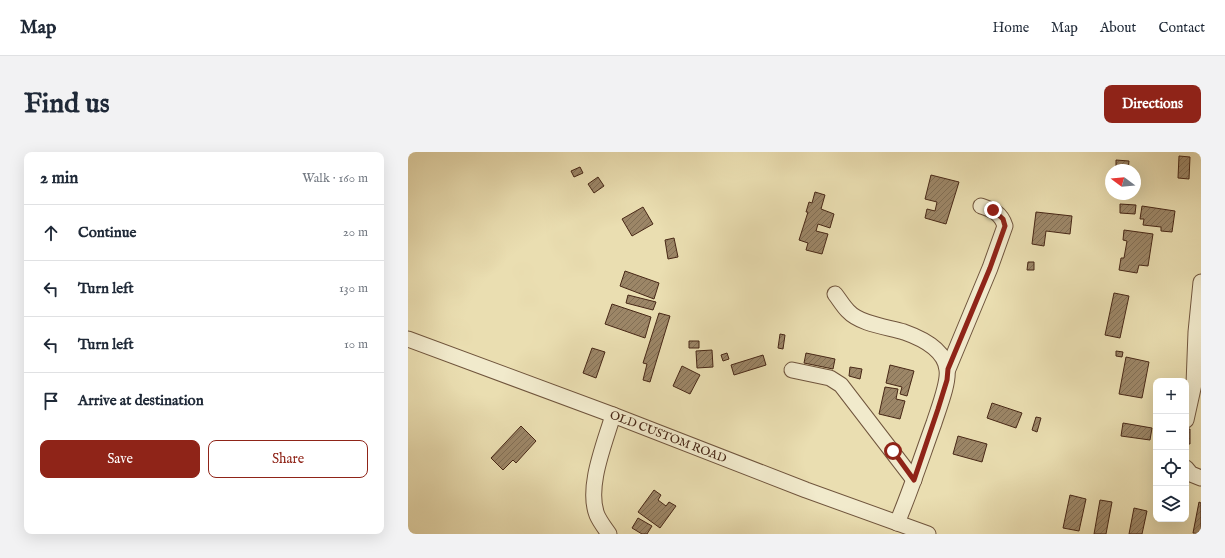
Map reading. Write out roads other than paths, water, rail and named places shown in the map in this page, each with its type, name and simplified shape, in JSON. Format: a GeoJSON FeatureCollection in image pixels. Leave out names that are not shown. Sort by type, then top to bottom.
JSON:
{"type":"FeatureCollection","features":[{"type":"Feature","properties":{"kind":"street"},"geometry":{"type":"LineString","coordinates":[[897,523],[914,480],[938,409],[947,380],[948,369],[990,268],[1005,226],[1003,219],[999,214],[993,210],[981,206]]}},
{"type":"Feature","properties":{"kind":"street"},"geometry":{"type":"LineString","coordinates":[[1187,414],[1194,384],[1196,332],[1201,282]]}},
{"type":"Feature","properties":{"kind":"street"},"geometry":{"type":"LineString","coordinates":[[835,294],[848,312],[859,319],[905,333],[938,350],[948,369]]}},
{"type":"Feature","properties":{"kind":"street","name":"OLD CUSTOM ROAD"},"geometry":{"type":"LineString","coordinates":[[408,339],[613,415],[921,533]]}},
{"type":"Feature","properties":{"kind":"street"},"geometry":{"type":"LineString","coordinates":[[792,370],[825,377],[841,385],[914,480]]}},
{"type":"Feature","properties":{"kind":"street"},"geometry":{"type":"LineString","coordinates":[[608,534],[597,515],[594,497],[596,472],[613,415]]}},
{"type":"Feature","properties":{"kind":"street"},"geometry":{"type":"LineString","coordinates":[[1189,472],[1201,478]]}}]}
